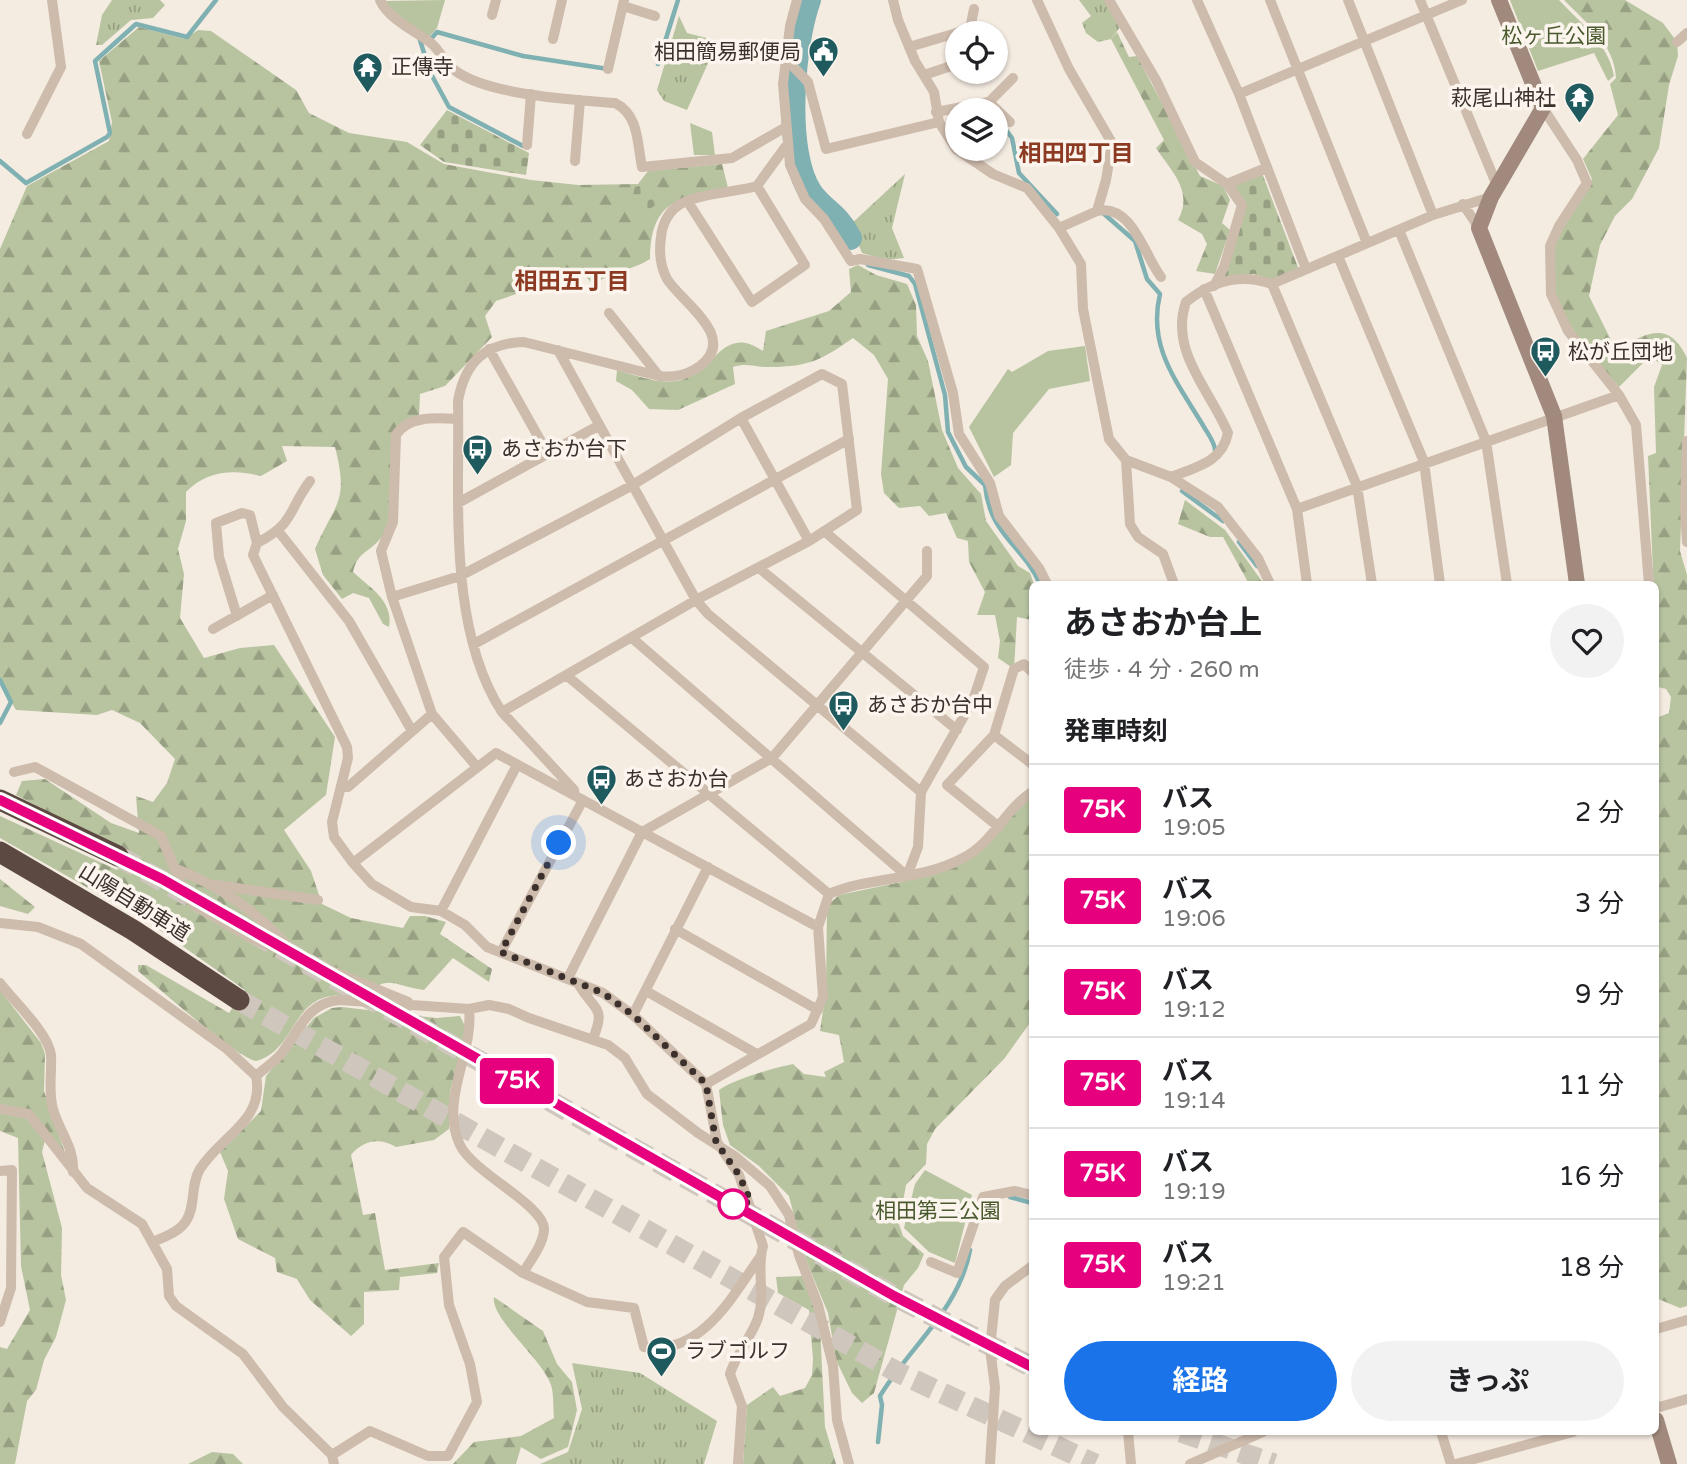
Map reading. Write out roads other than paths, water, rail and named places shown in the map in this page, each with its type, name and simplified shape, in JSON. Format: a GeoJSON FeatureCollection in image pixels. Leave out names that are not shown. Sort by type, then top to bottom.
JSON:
{"type":"FeatureCollection","features":[{"type":"Feature","properties":{"kind":"highway","name":"山陽自動車道"},"geometry":{"type":"LineString","coordinates":[[0,800],[118,856]]}},
{"type":"Feature","properties":{"kind":"highway","name":"山陽自動車道"},"geometry":{"type":"LineString","coordinates":[[0,852],[133,930],[239,1000]]}},
{"type":"Feature","properties":{"kind":"street"},"geometry":{"type":"LineString","coordinates":[[27,134],[61,67],[52,0]]}},
{"type":"Feature","properties":{"kind":"street"},"geometry":{"type":"LineString","coordinates":[[380,0],[400,22],[431,44],[442,59],[459,73],[531,94],[615,103],[627,109],[632,118],[642,167],[732,158],[786,127]]}},
{"type":"Feature","properties":{"kind":"street"},"geometry":{"type":"LineString","coordinates":[[492,15],[496,0]]}},
{"type":"Feature","properties":{"kind":"street"},"geometry":{"type":"LineString","coordinates":[[553,39],[562,0]]}},
{"type":"Feature","properties":{"kind":"street"},"geometry":{"type":"LineString","coordinates":[[797,0],[792,65],[783,83],[786,146],[793,178],[851,261],[860,259],[917,269],[953,393],[959,435],[990,484],[999,516],[1039,568],[1046,581]]}},
{"type":"Feature","properties":{"kind":"street"},"geometry":{"type":"LineString","coordinates":[[894,0],[909,47],[934,92],[938,117],[956,149],[993,174],[1027,188],[1059,228],[1081,264],[1083,309],[1109,439],[1126,460],[1171,477],[1218,507],[1262,565],[1269,581]]}},
{"type":"Feature","properties":{"kind":"street"},"geometry":{"type":"LineString","coordinates":[[1037,0],[1069,69],[1112,143],[1106,180],[1097,211]]}},
{"type":"Feature","properties":{"kind":"street"},"geometry":{"type":"LineString","coordinates":[[1109,0],[1156,80],[1195,162],[1227,184],[1242,205],[1224,267],[1209,287]]}},
{"type":"Feature","properties":{"kind":"street"},"geometry":{"type":"LineString","coordinates":[[1197,0],[1239,94],[1306,269]]}},
{"type":"Feature","properties":{"kind":"street"},"geometry":{"type":"LineString","coordinates":[[1270,0],[1367,243]]}},
{"type":"Feature","properties":{"kind":"street"},"geometry":{"type":"LineString","coordinates":[[1348,0],[1433,215]]}},
{"type":"Feature","properties":{"kind":"street"},"geometry":{"type":"LineString","coordinates":[[1420,0],[1495,193]]}},
{"type":"Feature","properties":{"kind":"street"},"geometry":{"type":"LineString","coordinates":[[1239,94],[1462,0]]}},
{"type":"Feature","properties":{"kind":"street"},"geometry":{"type":"LineString","coordinates":[[1499,0],[1543,108],[1577,160],[1587,183],[1559,226],[1550,246],[1551,294],[1568,331],[1619,395],[1636,425],[1649,581]]}},
{"type":"Feature","properties":{"kind":"street"},"geometry":{"type":"LineString","coordinates":[[608,69],[623,3],[655,16]]}},
{"type":"Feature","properties":{"kind":"street"},"geometry":{"type":"LineString","coordinates":[[909,47],[970,29],[974,9]]}},
{"type":"Feature","properties":{"kind":"street"},"geometry":{"type":"LineString","coordinates":[[1676,42],[1687,33]]}},
{"type":"Feature","properties":{"kind":"street"},"geometry":{"type":"LineString","coordinates":[[792,65],[808,82],[826,149],[945,115]]}},
{"type":"Feature","properties":{"kind":"street"},"geometry":{"type":"LineString","coordinates":[[924,75],[945,68]]}},
{"type":"Feature","properties":{"kind":"street"},"geometry":{"type":"LineString","coordinates":[[993,98],[1013,78]]}},
{"type":"Feature","properties":{"kind":"street"},"geometry":{"type":"LineString","coordinates":[[527,145],[531,94]]}},
{"type":"Feature","properties":{"kind":"street"},"geometry":{"type":"LineString","coordinates":[[575,161],[580,100]]}},
{"type":"Feature","properties":{"kind":"street"},"geometry":{"type":"LineString","coordinates":[[1479,228],[1495,193],[1543,108]]}},
{"type":"Feature","properties":{"kind":"street"},"geometry":{"type":"LineString","coordinates":[[579,798],[502,712],[493,698],[474,644],[460,576],[460,386],[475,361],[495,344],[524,342],[659,376],[674,377],[697,368],[708,359],[712,349],[711,331],[667,279],[660,258],[665,222],[680,204],[757,186],[786,146]]}},
{"type":"Feature","properties":{"kind":"street"},"geometry":{"type":"LineString","coordinates":[[1227,184],[1266,168]]}},
{"type":"Feature","properties":{"kind":"street"},"geometry":{"type":"LineString","coordinates":[[688,202],[752,302],[805,265],[757,186]]}},
{"type":"Feature","properties":{"kind":"street"},"geometry":{"type":"LineString","coordinates":[[1272,285],[1433,215],[1495,193]]}},
{"type":"Feature","properties":{"kind":"street"},"geometry":{"type":"LineString","coordinates":[[1463,204],[1479,228],[1554,416],[1577,581]]}},
{"type":"Feature","properties":{"kind":"street"},"geometry":{"type":"LineString","coordinates":[[1059,228],[1097,211],[1106,209],[1117,212],[1138,234],[1150,263],[1161,277]]}},
{"type":"Feature","properties":{"kind":"street"},"geometry":{"type":"LineString","coordinates":[[1399,230],[1486,441],[1507,581]]}},
{"type":"Feature","properties":{"kind":"street"},"geometry":{"type":"LineString","coordinates":[[1338,256],[1424,462],[1440,581]]}},
{"type":"Feature","properties":{"kind":"street"},"geometry":{"type":"LineString","coordinates":[[1171,477],[1216,457],[1224,448],[1228,433],[1187,356],[1181,333],[1186,302],[1209,287],[1236,278],[1254,278],[1272,285],[1357,486],[1372,581]]}},
{"type":"Feature","properties":{"kind":"street"},"geometry":{"type":"LineString","coordinates":[[1209,287],[1297,509],[1307,581]]}},
{"type":"Feature","properties":{"kind":"street"},"geometry":{"type":"LineString","coordinates":[[609,313],[659,376]]}},
{"type":"Feature","properties":{"kind":"street"},"geometry":{"type":"LineString","coordinates":[[489,349],[548,454]]}},
{"type":"Feature","properties":{"kind":"street"},"geometry":{"type":"LineString","coordinates":[[558,350],[696,600],[708,614],[922,792]]}},
{"type":"Feature","properties":{"kind":"street"},"geometry":{"type":"LineString","coordinates":[[393,597],[460,576],[631,486],[741,418],[822,374],[842,384],[857,510],[809,541],[696,600],[502,712]]}},
{"type":"Feature","properties":{"kind":"street"},"geometry":{"type":"LineString","coordinates":[[1297,509],[1619,395]]}},
{"type":"Feature","properties":{"kind":"street"},"geometry":{"type":"LineString","coordinates":[[458,419],[428,417],[399,430],[396,435],[393,522],[382,551],[393,597],[432,714],[477,767]]}},
{"type":"Feature","properties":{"kind":"street"},"geometry":{"type":"LineString","coordinates":[[741,418],[809,541]]}},
{"type":"Feature","properties":{"kind":"street"},"geometry":{"type":"LineString","coordinates":[[458,503],[598,426]]}},
{"type":"Feature","properties":{"kind":"street"},"geometry":{"type":"LineString","coordinates":[[474,644],[849,439]]}},
{"type":"Feature","properties":{"kind":"street"},"geometry":{"type":"LineString","coordinates":[[1687,441],[1687,542]]}},
{"type":"Feature","properties":{"kind":"street"},"geometry":{"type":"LineString","coordinates":[[1126,460],[1130,524],[1138,537],[1163,554],[1173,581]]}},
{"type":"Feature","properties":{"kind":"street"},"geometry":{"type":"LineString","coordinates":[[257,543],[279,531],[310,481]]}},
{"type":"Feature","properties":{"kind":"street"},"geometry":{"type":"LineString","coordinates":[[237,616],[219,557],[216,523],[242,513],[250,516],[257,543],[253,555],[342,733],[348,758],[334,809],[334,837],[354,863],[372,884],[411,907],[441,911],[465,925],[487,947],[603,993],[633,1015],[706,1084],[716,1142],[739,1175],[751,1202],[763,1246],[760,1257],[763,1290],[757,1320],[730,1374],[742,1406],[738,1464]]}},
{"type":"Feature","properties":{"kind":"street"},"geometry":{"type":"LineString","coordinates":[[279,531],[349,621],[412,731]]}},
{"type":"Feature","properties":{"kind":"street"},"geometry":{"type":"LineString","coordinates":[[824,531],[984,667],[973,700],[922,792],[918,847],[907,876]]}},
{"type":"Feature","properties":{"kind":"street"},"geometry":{"type":"LineString","coordinates":[[568,978],[642,832],[772,758],[927,576],[927,551]]}},
{"type":"Feature","properties":{"kind":"street"},"geometry":{"type":"LineString","coordinates":[[759,568],[957,730]]}},
{"type":"Feature","properties":{"kind":"street"},"geometry":{"type":"LineString","coordinates":[[213,629],[273,595]]}},
{"type":"Feature","properties":{"kind":"street"},"geometry":{"type":"LineString","coordinates":[[632,638],[907,876]]}},
{"type":"Feature","properties":{"kind":"street"},"geometry":{"type":"LineString","coordinates":[[999,827],[947,785],[995,735],[1014,669],[1024,664],[1029,669]]}},
{"type":"Feature","properties":{"kind":"street"},"geometry":{"type":"LineString","coordinates":[[566,675],[829,894]]}},
{"type":"Feature","properties":{"kind":"street"},"geometry":{"type":"LineString","coordinates":[[341,787],[348,787],[432,714]]}},
{"type":"Feature","properties":{"kind":"street"},"geometry":{"type":"LineString","coordinates":[[995,735],[1029,762]]}},
{"type":"Feature","properties":{"kind":"street"},"geometry":{"type":"LineString","coordinates":[[354,863],[496,753],[818,927]]}},
{"type":"Feature","properties":{"kind":"street"},"geometry":{"type":"LineString","coordinates":[[441,911],[517,765]]}},
{"type":"Feature","properties":{"kind":"street"},"geometry":{"type":"LineString","coordinates":[[15,772],[35,767],[161,836],[177,869],[186,897],[196,906],[249,937],[420,1006]]}},
{"type":"Feature","properties":{"kind":"street"},"geometry":{"type":"LineString","coordinates":[[706,1084],[811,1024],[823,997],[818,927],[829,894],[841,889],[907,876],[963,858],[999,827],[1014,806],[1029,794]]}},
{"type":"Feature","properties":{"kind":"street"},"geometry":{"type":"LineString","coordinates":[[501,952],[579,798]]}},
{"type":"Feature","properties":{"kind":"street"},"geometry":{"type":"LineString","coordinates":[[633,1015],[708,867]]}},
{"type":"Feature","properties":{"kind":"street"},"geometry":{"type":"LineString","coordinates":[[177,869],[213,884],[318,901]]}},
{"type":"Feature","properties":{"kind":"street"},"geometry":{"type":"LineString","coordinates":[[213,884],[280,936],[299,958]]}},
{"type":"Feature","properties":{"kind":"street"},"geometry":{"type":"LineString","coordinates":[[0,923],[38,926],[81,944],[227,1049],[256,1076],[259,1094],[252,1113],[199,1170],[192,1187],[189,1219],[178,1230],[155,1241]]}},
{"type":"Feature","properties":{"kind":"street"},"geometry":{"type":"LineString","coordinates":[[675,929],[818,1010]]}},
{"type":"Feature","properties":{"kind":"street"},"geometry":{"type":"LineString","coordinates":[[0,984],[45,1038],[51,1053],[49,1074],[53,1110],[66,1135],[74,1162],[73,1171]]}},
{"type":"Feature","properties":{"kind":"street"},"geometry":{"type":"LineString","coordinates":[[579,985],[597,1007],[601,1018],[593,1039]]}},
{"type":"Feature","properties":{"kind":"street"},"geometry":{"type":"LineString","coordinates":[[646,991],[757,1055]]}},
{"type":"Feature","properties":{"kind":"street"},"geometry":{"type":"LineString","coordinates":[[256,1076],[280,1056],[309,1012],[324,1003],[340,1000],[469,1009],[497,1006],[608,1045],[625,1058],[647,1094],[698,1133],[716,1142],[770,1186],[789,1215],[833,1366],[837,1420],[849,1464]]}},
{"type":"Feature","properties":{"kind":"street"},"geometry":{"type":"LineString","coordinates":[[469,1009],[471,1024],[455,1092],[453,1129],[461,1149],[475,1166],[536,1213],[545,1227],[543,1237],[523,1273]]}},
{"type":"Feature","properties":{"kind":"street"},"geometry":{"type":"LineString","coordinates":[[0,1109],[29,1114],[87,1188],[133,1215],[155,1241],[167,1269],[169,1296],[176,1306],[243,1354],[283,1407],[333,1459],[370,1431],[428,1456],[448,1456],[477,1402],[470,1364],[449,1306],[444,1257],[463,1232],[523,1273],[587,1302],[634,1308],[645,1347],[663,1350],[701,1333],[760,1257]]}},
{"type":"Feature","properties":{"kind":"street"},"geometry":{"type":"LineString","coordinates":[[0,1171],[12,1170],[11,1288],[0,1322]]}},
{"type":"Feature","properties":{"kind":"street"},"geometry":{"type":"LineString","coordinates":[[931,1262],[957,1273],[983,1197],[1015,1191],[1029,1194]]}},
{"type":"Feature","properties":{"kind":"street"},"geometry":{"type":"LineString","coordinates":[[0,1259],[12,1258]]}},
{"type":"Feature","properties":{"kind":"street"},"geometry":{"type":"LineString","coordinates":[[990,1464],[995,1387],[990,1323],[995,1300],[1005,1286],[1029,1268]]}},
{"type":"Feature","properties":{"kind":"street"},"geometry":{"type":"LineString","coordinates":[[1659,1328],[1687,1320]]}},
{"type":"Feature","properties":{"kind":"street"},"geometry":{"type":"LineString","coordinates":[[1659,1407],[1687,1399]]}},
{"type":"Feature","properties":{"kind":"street"},"geometry":{"type":"LineString","coordinates":[[1659,1431],[1668,1464]]}},
{"type":"Feature","properties":{"kind":"street"},"geometry":{"type":"LineString","coordinates":[[1128,1435],[1131,1464]]}},
{"type":"Feature","properties":{"kind":"street"},"geometry":{"type":"LineString","coordinates":[[1190,1464],[1256,1435]]}},
{"type":"Feature","properties":{"kind":"street"},"geometry":{"type":"LineString","coordinates":[[1442,1435],[1453,1464],[1562,1435]]}},
{"type":"Feature","properties":{"kind":"waterway"},"geometry":{"type":"LineString","coordinates":[[0,161],[26,183],[107,137],[110,133],[95,61],[136,24],[187,37],[216,0]]}},
{"type":"Feature","properties":{"kind":"waterway"},"geometry":{"type":"LineString","coordinates":[[658,64],[678,0]]}},
{"type":"Feature","properties":{"kind":"waterway"},"geometry":{"type":"LineString","coordinates":[[809,0],[803,19],[795,70],[794,126],[797,152],[802,175],[811,193],[841,223],[850,238]]}},
{"type":"Feature","properties":{"kind":"waterway"},"geometry":{"type":"LineString","coordinates":[[430,40],[437,32],[523,56],[608,69]]}},
{"type":"Feature","properties":{"kind":"waterway"},"geometry":{"type":"LineString","coordinates":[[419,37],[430,72],[449,107],[523,146]]}},
{"type":"Feature","properties":{"kind":"waterway"},"geometry":{"type":"LineString","coordinates":[[1008,133],[1012,138],[1019,173],[1057,214]]}},
{"type":"Feature","properties":{"kind":"waterway"},"geometry":{"type":"LineString","coordinates":[[1103,213],[1135,241],[1147,279],[1160,294],[1158,331],[1167,364],[1211,438],[1215,450]]}},
{"type":"Feature","properties":{"kind":"waterway"},"geometry":{"type":"LineString","coordinates":[[868,265],[909,276],[915,284],[945,395],[948,432],[966,467],[985,485],[988,502],[1000,528],[1038,581]]}},
{"type":"Feature","properties":{"kind":"waterway"},"geometry":{"type":"LineString","coordinates":[[1182,491],[1223,521]]}},
{"type":"Feature","properties":{"kind":"waterway"},"geometry":{"type":"LineString","coordinates":[[1239,542],[1257,566]]}},
{"type":"Feature","properties":{"kind":"waterway"},"geometry":{"type":"LineString","coordinates":[[0,680],[11,702],[0,723]]}},
{"type":"Feature","properties":{"kind":"waterway"},"geometry":{"type":"LineString","coordinates":[[1010,1197],[1029,1202]]}},
{"type":"Feature","properties":{"kind":"waterway"},"geometry":{"type":"LineString","coordinates":[[878,1442],[882,1405],[880,1396],[945,1309],[956,1291],[970,1250]]}},
{"type":"Feature","properties":{"kind":"tunnel"},"geometry":{"type":"LineString","coordinates":[[118,856],[894,1296],[1029,1365]]}},
{"type":"Feature","properties":{"kind":"tunnel"},"geometry":{"type":"LineString","coordinates":[[239,1000],[897,1372],[1029,1433]]}},
{"type":"Feature","properties":{"kind":"tunnel"},"geometry":{"type":"LineString","coordinates":[[1033,1435],[1095,1464]]}},
{"type":"Feature","properties":{"kind":"tunnel"},"geometry":{"type":"LineString","coordinates":[[1190,1435],[1274,1464]]}},
{"type":"Feature","properties":{"kind":"place","name":"相田簡易郵便局"},"geometry":{"type":"Point","coordinates":[824,79]}},
{"type":"Feature","properties":{"kind":"place","name":"正傳寺"},"geometry":{"type":"Point","coordinates":[368,94]}},
{"type":"Feature","properties":{"kind":"place","name":"萩尾山神社"},"geometry":{"type":"Point","coordinates":[1579,125]}},
{"type":"Feature","properties":{"kind":"place","name":"松が丘団地"},"geometry":{"type":"Point","coordinates":[1545,379]}},
{"type":"Feature","properties":{"kind":"place","name":"あさおか台下"},"geometry":{"type":"Point","coordinates":[478,476]}},
{"type":"Feature","properties":{"kind":"place","name":"あさおか台中"},"geometry":{"type":"Point","coordinates":[844,732]}},
{"type":"Feature","properties":{"kind":"place","name":"あさおか台"},"geometry":{"type":"Point","coordinates":[601,806]}},
{"type":"Feature","properties":{"kind":"place","name":"ラブゴルフ"},"geometry":{"type":"Point","coordinates":[662,1378]}},
{"type":"Feature","properties":{"kind":"district","name":"相田四丁目"},"geometry":{"type":"Point","coordinates":[1076,154]}},
{"type":"Feature","properties":{"kind":"district","name":"相田五丁目"},"geometry":{"type":"Point","coordinates":[572,282]}},
{"type":"Feature","properties":{"kind":"park label","name":"松ヶ丘公園"},"geometry":{"type":"Point","coordinates":[1554,36]}},
{"type":"Feature","properties":{"kind":"park label","name":"相田第三公園"},"geometry":{"type":"Point","coordinates":[938,1211]}}]}
